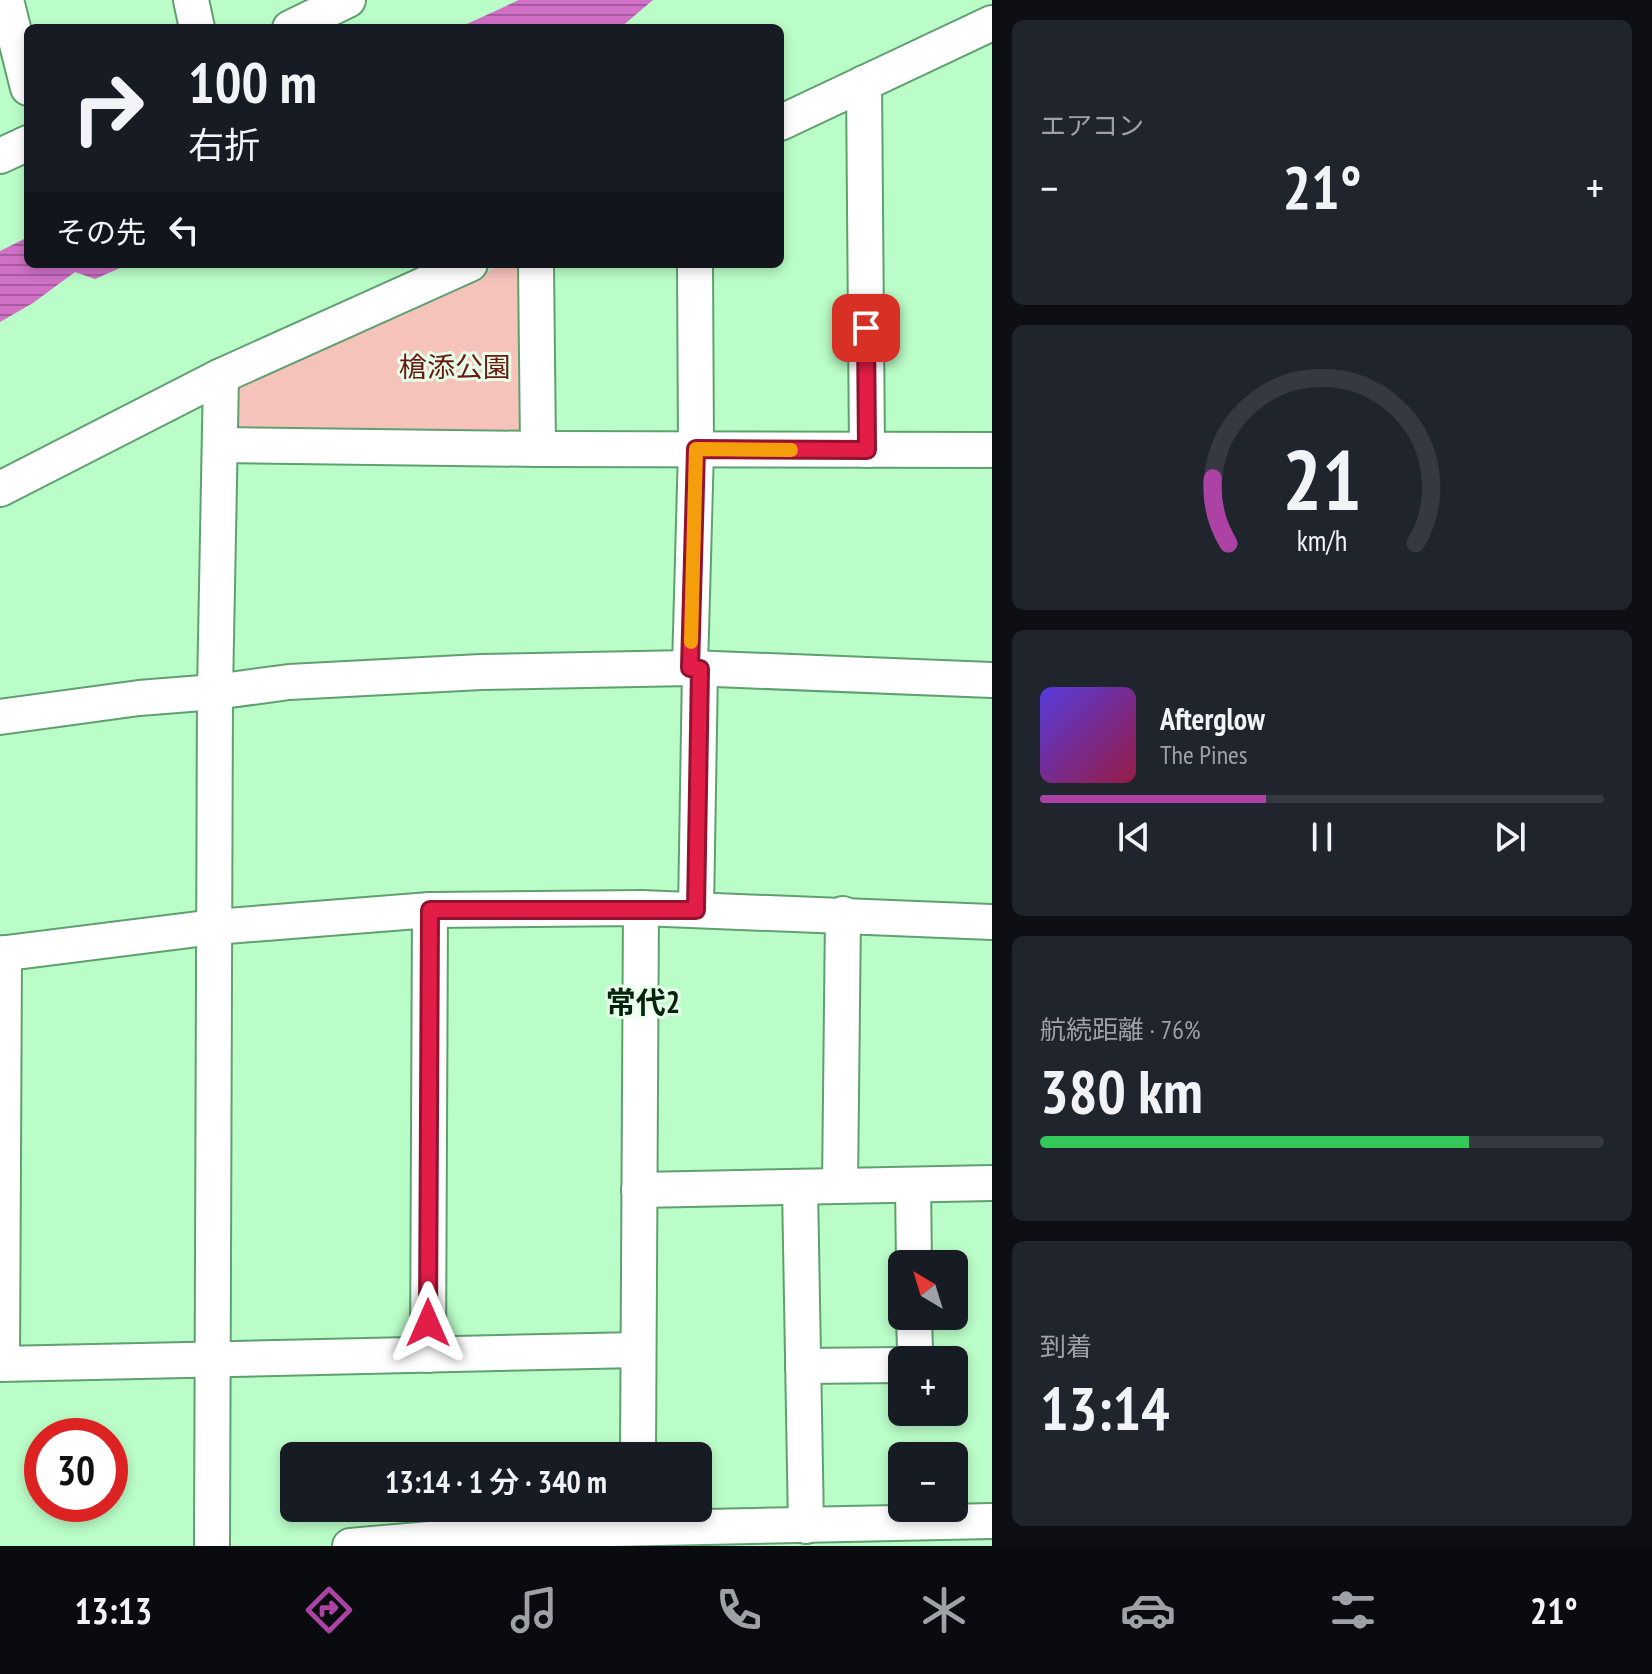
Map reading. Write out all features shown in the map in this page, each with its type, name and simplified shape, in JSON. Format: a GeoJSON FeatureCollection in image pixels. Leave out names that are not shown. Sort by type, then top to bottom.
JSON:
{"type":"FeatureCollection","features":[{"type":"Feature","properties":{"kind":"street"},"geometry":{"type":"LineString","coordinates":[[6,0],[24,72]]}},
{"type":"Feature","properties":{"kind":"street"},"geometry":{"type":"LineString","coordinates":[[191,0],[196,24]]}},
{"type":"Feature","properties":{"kind":"street"},"geometry":{"type":"LineString","coordinates":[[298,24],[348,0]]}},
{"type":"Feature","properties":{"kind":"street"},"geometry":{"type":"LineString","coordinates":[[784,121],[992,23]]}},
{"type":"Feature","properties":{"kind":"street"},"geometry":{"type":"LineString","coordinates":[[864,83],[867,450]]}},
{"type":"Feature","properties":{"kind":"street"},"geometry":{"type":"LineString","coordinates":[[0,156],[24,145]]}},
{"type":"Feature","properties":{"kind":"street"},"geometry":{"type":"LineString","coordinates":[[0,489],[221,376],[461,268]]}},
{"type":"Feature","properties":{"kind":"street"},"geometry":{"type":"LineString","coordinates":[[536,268],[538,449]]}},
{"type":"Feature","properties":{"kind":"street"},"geometry":{"type":"LineString","coordinates":[[695,268],[696,910]]}},
{"type":"Feature","properties":{"kind":"street"},"geometry":{"type":"LineString","coordinates":[[212,1546],[215,692],[221,376]]}},
{"type":"Feature","properties":{"kind":"street"},"geometry":{"type":"LineString","coordinates":[[221,445],[992,450]]}},
{"type":"Feature","properties":{"kind":"street"},"geometry":{"type":"LineString","coordinates":[[0,717],[289,682],[481,672],[695,669],[992,680]]}},
{"type":"Feature","properties":{"kind":"street"},"geometry":{"type":"LineString","coordinates":[[638,1442],[641,908]]}},
{"type":"Feature","properties":{"kind":"street"},"geometry":{"type":"LineString","coordinates":[[638,1350],[1,1364],[2,953],[214,927],[430,910],[641,908],[992,922]]}},
{"type":"Feature","properties":{"kind":"street"},"geometry":{"type":"LineString","coordinates":[[428,1355],[430,910]]}},
{"type":"Feature","properties":{"kind":"street"},"geometry":{"type":"LineString","coordinates":[[840,1186],[843,914]]}},
{"type":"Feature","properties":{"kind":"street"},"geometry":{"type":"LineString","coordinates":[[639,1190],[992,1183]]}},
{"type":"Feature","properties":{"kind":"street"},"geometry":{"type":"LineString","coordinates":[[913,1185],[914,1250]]}},
{"type":"Feature","properties":{"kind":"street"},"geometry":{"type":"LineString","coordinates":[[800,1187],[806,1526]]}},
{"type":"Feature","properties":{"kind":"street"},"geometry":{"type":"LineString","coordinates":[[803,1366],[888,1365]]}},
{"type":"Feature","properties":{"kind":"street"},"geometry":{"type":"LineString","coordinates":[[709,1522],[806,1526],[896,1535],[992,1521]]}},
{"type":"Feature","properties":{"kind":"street"},"geometry":{"type":"LineString","coordinates":[[350,1546],[607,1522]]}},
{"type":"Feature","properties":{"kind":"green space","name":"槍添公園"},"geometry":{"type":"Polygon","coordinates":[[[494,268],[528,268],[527,428],[517,439],[235,431],[237,383],[494,268]]]}},
{"type":"Feature","properties":{"kind":"shaded area"},"geometry":{"type":"Polygon","coordinates":[[[519,0],[653,0],[625,24],[467,24],[519,0]]]}},
{"type":"Feature","properties":{"kind":"shaded area"},"geometry":{"type":"Polygon","coordinates":[[[24,239],[24,268],[120,268],[95,279],[75,272],[33,303],[0,322],[0,251],[24,239]]]}},
{"type":"Feature","properties":{"kind":"slow traffic"},"geometry":{"type":"LineString","coordinates":[[691,642],[696,449],[791,450]]}},
{"type":"Feature","properties":{"kind":"district","name":"常代2"},"geometry":{"type":"Point","coordinates":[643,1001]}},
{"type":"Feature","properties":{"kind":"route"},"geometry":{"type":"LineString","coordinates":[[428,1323],[430,910],[696,910],[700,669],[690,668],[696,449],[867,450],[866,328]]}}]}
